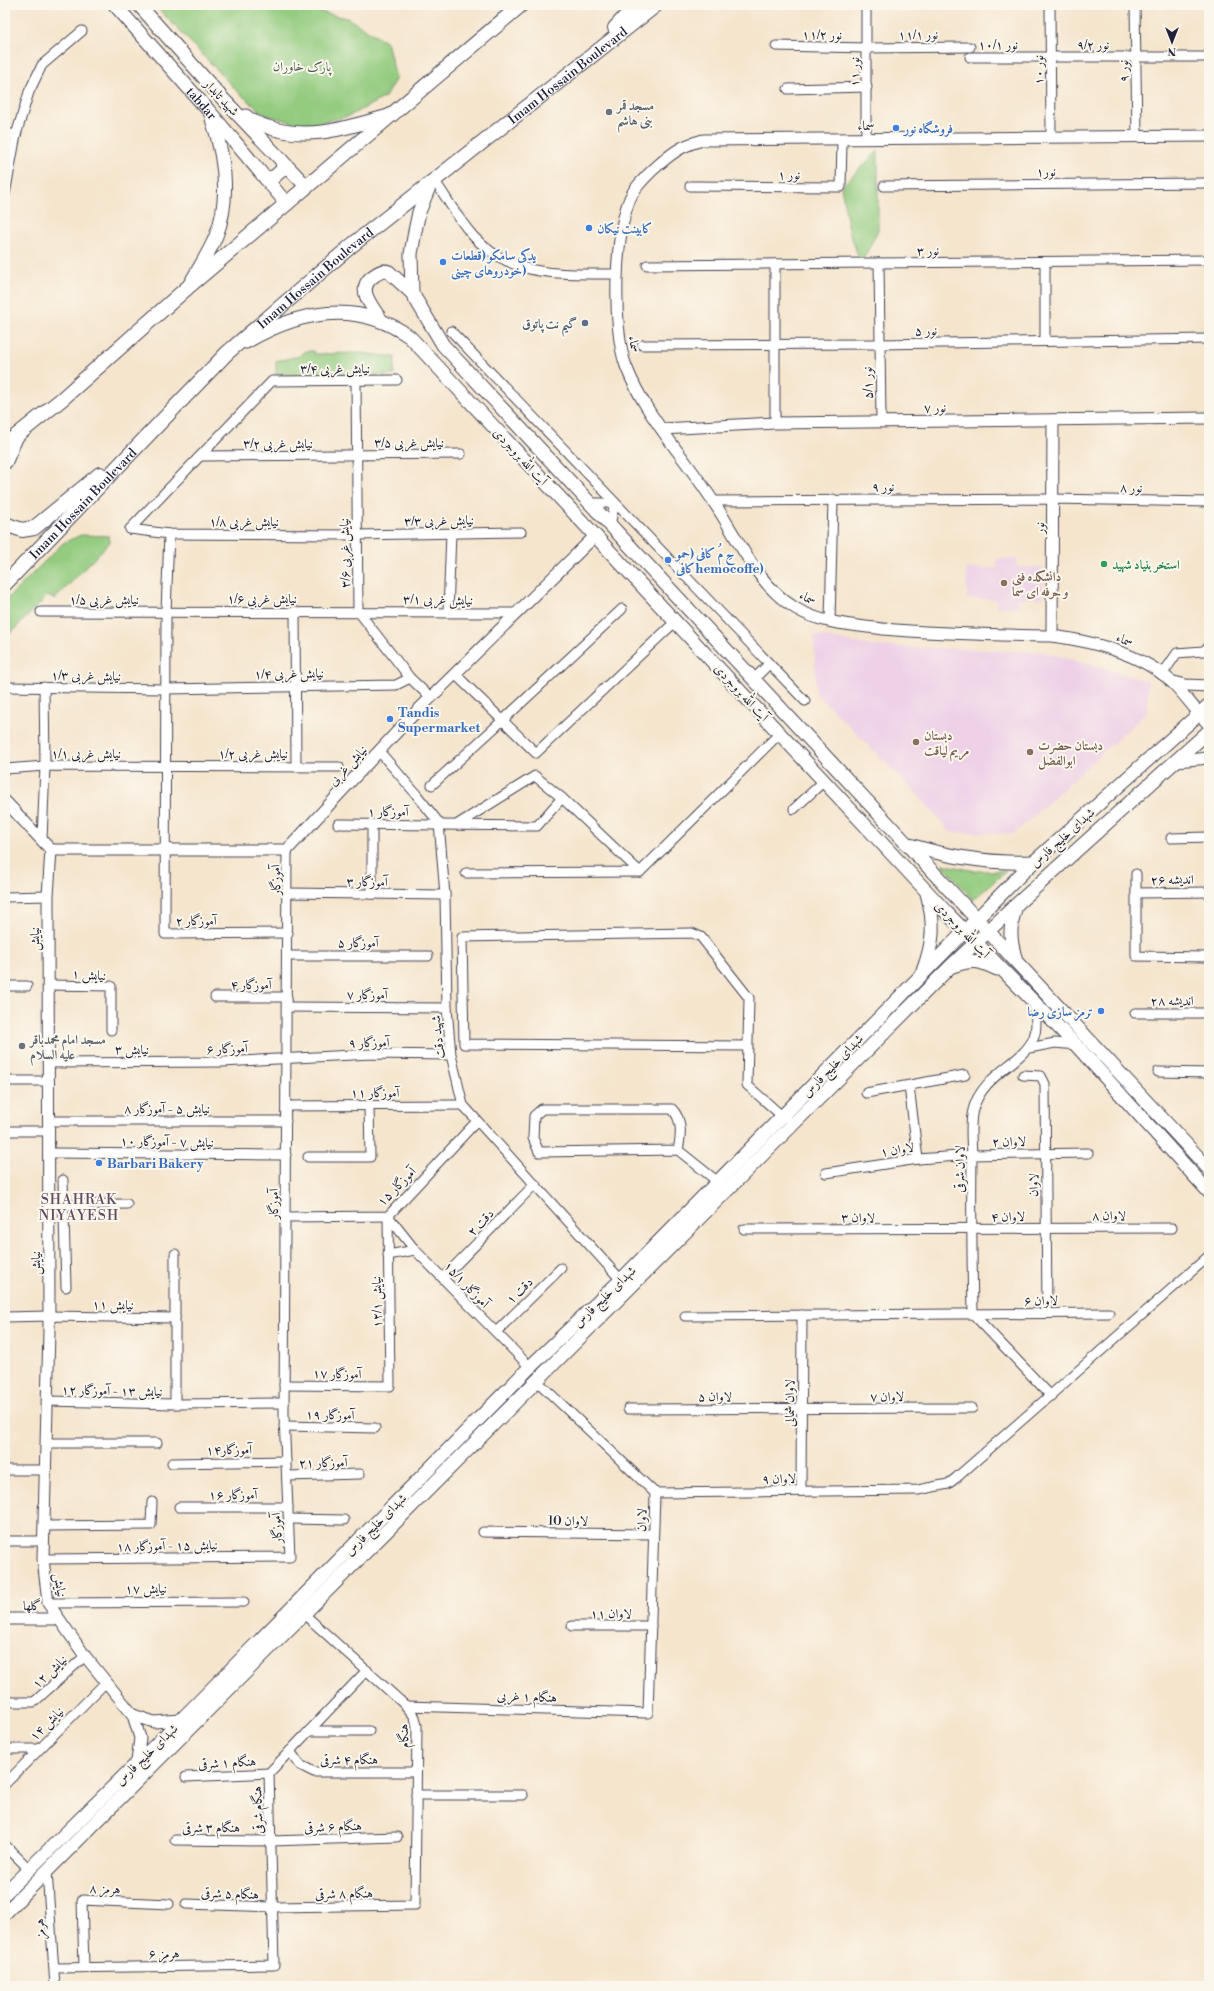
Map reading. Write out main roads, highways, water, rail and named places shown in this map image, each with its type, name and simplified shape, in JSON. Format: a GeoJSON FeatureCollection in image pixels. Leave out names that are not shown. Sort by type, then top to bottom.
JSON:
{"type":"FeatureCollection","features":[{"type":"Feature","properties":{"kind":"main road","name":"tabdar"},"geometry":{"type":"LineString","coordinates":[[114,5],[209,111],[287,204]]}},
{"type":"Feature","properties":{"kind":"main road","name":"شهید تابدار"},"geometry":{"type":"LineString","coordinates":[[140,5],[223,99],[307,187]]}},
{"type":"Feature","properties":{"kind":"main road"},"geometry":{"type":"LineString","coordinates":[[5,445],[62,399],[188,288],[521,5]]}},
{"type":"Feature","properties":{"kind":"main road"},"geometry":{"type":"LineString","coordinates":[[588,58],[636,5]]}},
{"type":"Feature","properties":{"kind":"main road","name":"Imam Hossain Boulevard"},"geometry":{"type":"LineString","coordinates":[[5,584],[228,353],[351,246],[656,5]]}},
{"type":"Feature","properties":{"kind":"main road"},"geometry":{"type":"LineString","coordinates":[[223,99],[252,122],[282,132],[310,134],[336,130],[394,114]]}},
{"type":"Feature","properties":{"kind":"main road"},"geometry":{"type":"LineString","coordinates":[[188,288],[216,235],[221,219],[223,201],[222,155],[209,111]]}},
{"type":"Feature","properties":{"kind":"main road"},"geometry":{"type":"LineString","coordinates":[[265,178],[274,177],[283,169],[282,161]]}},
{"type":"Feature","properties":{"kind":"main road","name":"آیت الله بروجردی"},"geometry":{"type":"LineString","coordinates":[[432,181],[419,212],[414,231],[411,254],[412,292],[443,345],[905,843],[989,930],[1209,1169]]}},
{"type":"Feature","properties":{"kind":"main road"},"geometry":{"type":"LineString","coordinates":[[381,320],[365,296],[365,286],[372,277],[381,272],[389,272],[412,292]]}},
{"type":"Feature","properties":{"kind":"main road","name":"آیت الله بروجردی"},"geometry":{"type":"LineString","coordinates":[[228,353],[276,326],[302,317],[336,314],[381,320],[396,327],[410,337],[942,908],[1076,1045],[1209,1192]]}},
{"type":"Feature","properties":{"kind":"main road"},"geometry":{"type":"LineString","coordinates":[[5,524],[13,528],[28,530],[39,525],[158,425]]}},
{"type":"Feature","properties":{"kind":"main road"},"geometry":{"type":"LineString","coordinates":[[5,462],[17,435]]}},
{"type":"Feature","properties":{"kind":"main road","name":"شهدای خلیج فارس"},"geometry":{"type":"LineString","coordinates":[[5,1893],[181,1720],[530,1367],[621,1280],[699,1210],[718,1182],[977,918],[1034,862],[1200,715],[1209,705]]}},
{"type":"Feature","properties":{"kind":"main road","name":"شهدای خلیج فارس"},"geometry":{"type":"LineString","coordinates":[[5,1913],[409,1509],[536,1380],[699,1210],[989,930],[1209,731]]}},
{"type":"Feature","properties":{"kind":"main road"},"geometry":{"type":"LineString","coordinates":[[905,843],[953,856],[988,861],[1034,862]]}},
{"type":"Feature","properties":{"kind":"main road"},"geometry":{"type":"LineString","coordinates":[[921,974],[932,938],[933,915],[927,891]]}},
{"type":"Feature","properties":{"kind":"main road"},"geometry":{"type":"LineString","coordinates":[[942,908],[951,903],[955,895]]}},
{"type":"Feature","properties":{"kind":"main road"},"geometry":{"type":"LineString","coordinates":[[1015,958],[1010,937],[1010,927],[1017,904]]}},
{"type":"Feature","properties":{"kind":"main road"},"geometry":{"type":"LineString","coordinates":[[951,966],[973,960],[982,961],[1005,973]]}},
{"type":"Feature","properties":{"kind":"main road"},"geometry":{"type":"LineString","coordinates":[[400,1499],[402,1506],[409,1509]]}},
{"type":"Feature","properties":{"kind":"main road"},"geometry":{"type":"LineString","coordinates":[[383,1516],[390,1518],[393,1525]]}},
{"type":"Feature","properties":{"kind":"place","name":"مسجد قمر بنی هاشم"},"geometry":{"type":"Point","coordinates":[609,112]}},
{"type":"Feature","properties":{"kind":"place","name":"فروشگاه نور"},"geometry":{"type":"Point","coordinates":[896,128]}},
{"type":"Feature","properties":{"kind":"place","name":"کابینت نیکان"},"geometry":{"type":"Point","coordinates":[589,228]}},
{"type":"Feature","properties":{"kind":"place","name":"یدکی سامکو (قطعات خودروهای چینی)"},"geometry":{"type":"Point","coordinates":[443,262]}},
{"type":"Feature","properties":{"kind":"place","name":"گیم نت پاتوق"},"geometry":{"type":"Point","coordinates":[585,323]}},
{"type":"Feature","properties":{"kind":"place","name":"حِ مُ کافی (حمو کافیhemocoffe)"},"geometry":{"type":"Point","coordinates":[668,560]}},
{"type":"Feature","properties":{"kind":"place","name":"استخر بنیاد شهید"},"geometry":{"type":"Point","coordinates":[1104,564]}},
{"type":"Feature","properties":{"kind":"place","name":"دانشکده فنی و حرفه ای سما"},"geometry":{"type":"Point","coordinates":[1004,583]}},
{"type":"Feature","properties":{"kind":"place","name":"Tandis Supermarket"},"geometry":{"type":"Point","coordinates":[390,719]}},
{"type":"Feature","properties":{"kind":"place","name":"دبستان مریم لیاقت"},"geometry":{"type":"Point","coordinates":[916,742]}},
{"type":"Feature","properties":{"kind":"place","name":"دبستان حضرت ابوالفضل"},"geometry":{"type":"Point","coordinates":[1030,752]}},
{"type":"Feature","properties":{"kind":"place","name":"ترمز سازی رضا"},"geometry":{"type":"Point","coordinates":[1101,1011]}},
{"type":"Feature","properties":{"kind":"place","name":"مسجد امام محمدباقر علیه السلام"},"geometry":{"type":"Point","coordinates":[22,1046]}},
{"type":"Feature","properties":{"kind":"place","name":"Barbari Bakery"},"geometry":{"type":"Point","coordinates":[99,1163]}},
{"type":"Feature","properties":{"kind":"district","name":"SHAHRAK NIYAYESH"},"geometry":{"type":"Point","coordinates":[79,1208]}},
{"type":"Feature","properties":{"kind":"park label","name":"پارک خاوران"},"geometry":{"type":"Point","coordinates":[302,66]}}]}
